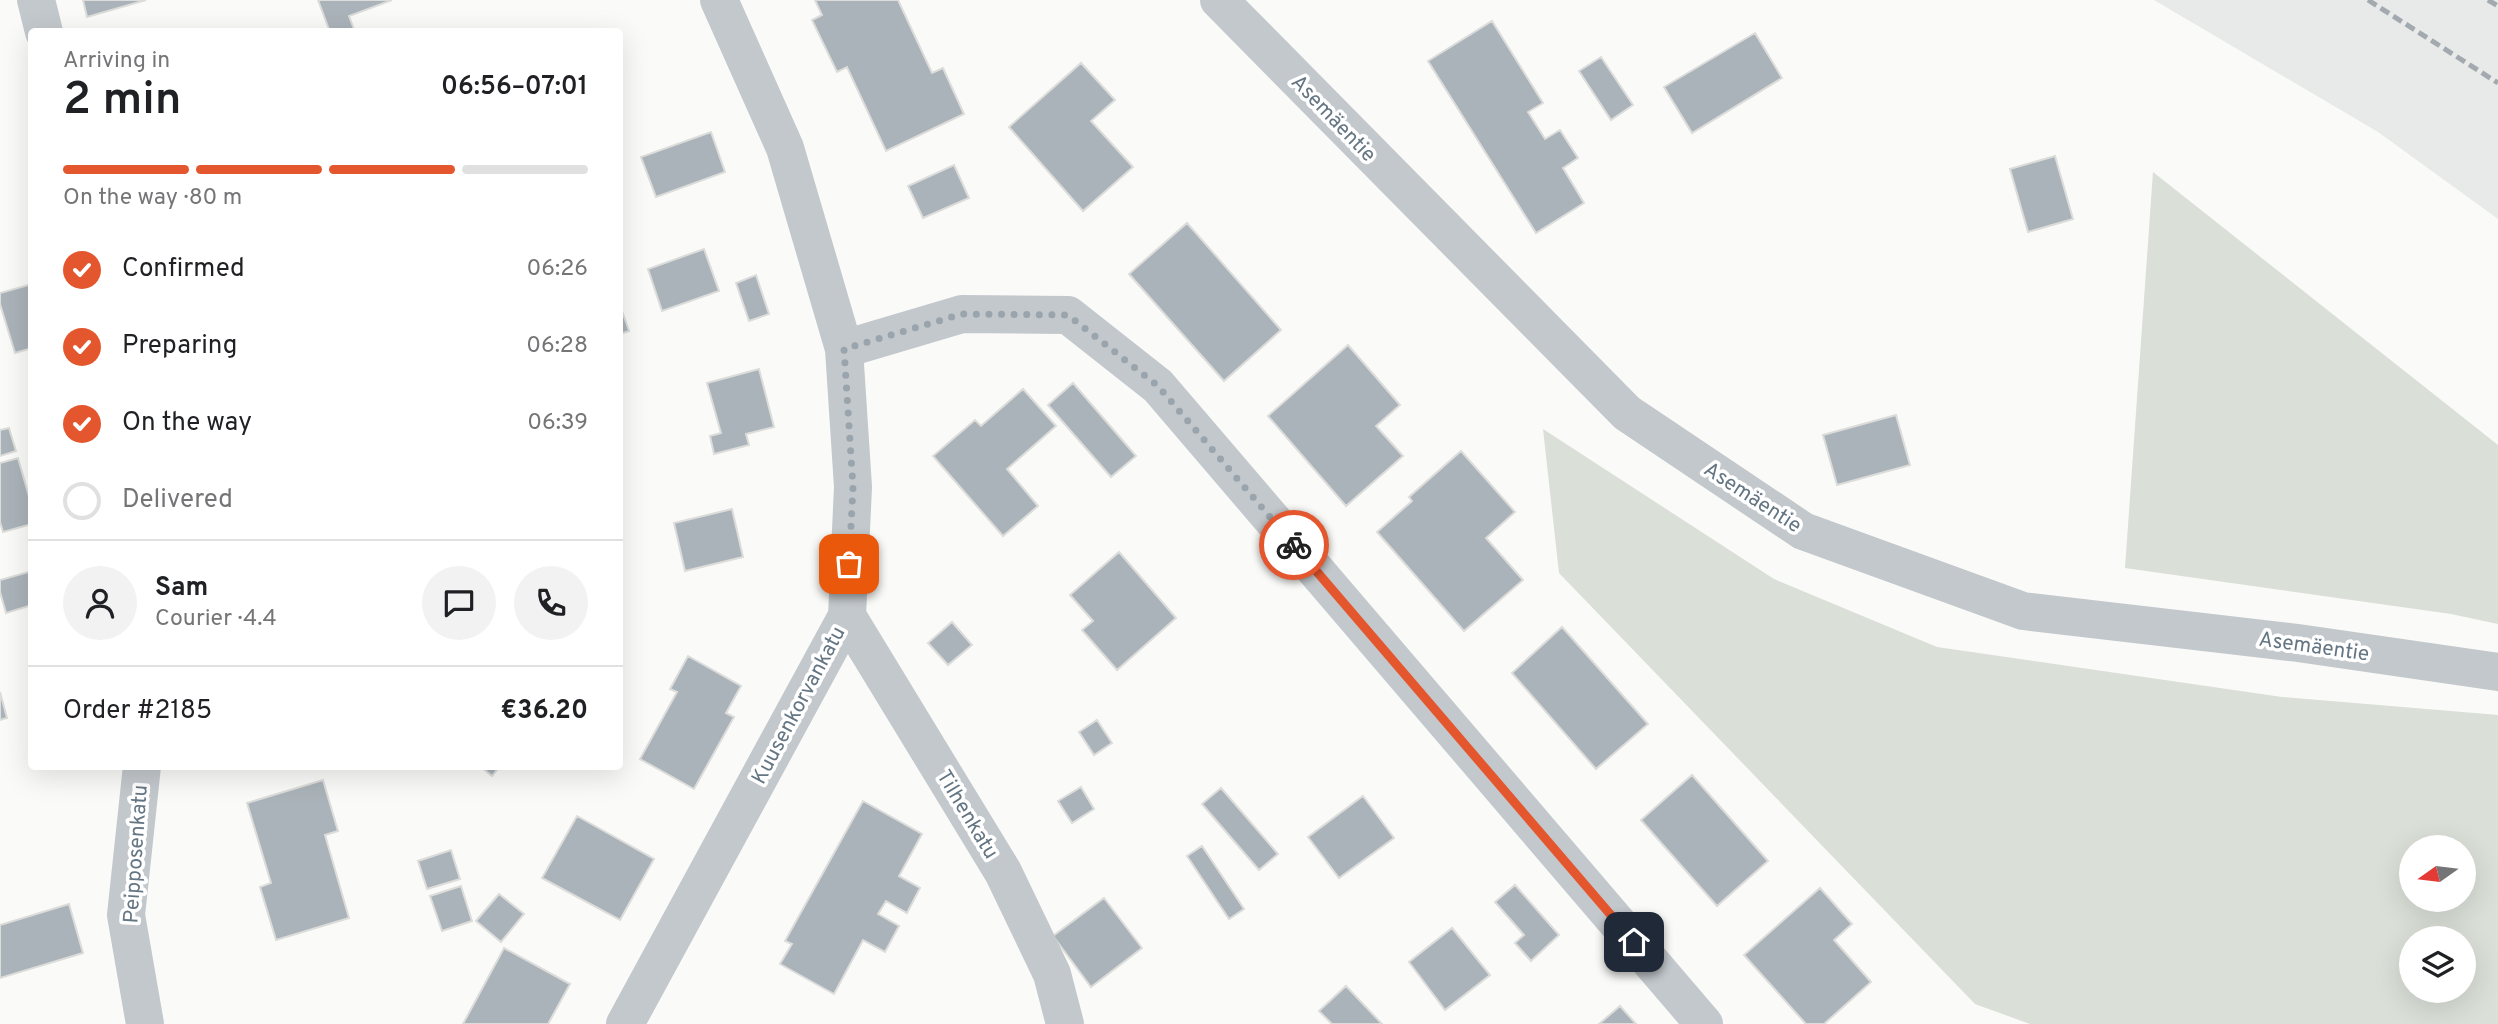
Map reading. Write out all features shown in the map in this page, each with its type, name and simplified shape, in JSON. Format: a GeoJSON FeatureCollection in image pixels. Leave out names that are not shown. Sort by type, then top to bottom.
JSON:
{"type":"FeatureCollection","features":[{"type":"Feature","properties":{"kind":"street"},"geometry":{"type":"LineString","coordinates":[[36,0],[43,28]]}},
{"type":"Feature","properties":{"kind":"street","name":"Kuusenkorvankatu"},"geometry":{"type":"LineString","coordinates":[[625,1024],[847,616],[853,487],[844,349],[785,148],[719,0]]}},
{"type":"Feature","properties":{"kind":"street","name":"Asemäentie"},"geometry":{"type":"LineString","coordinates":[[1219,0],[1627,413],[1803,531],[2023,611],[2298,643],[2498,672]]}},
{"type":"Feature","properties":{"kind":"street"},"geometry":{"type":"LineString","coordinates":[[844,349],[962,314],[1068,315],[1108,346],[1167,396],[1704,1024]]}},
{"type":"Feature","properties":{"kind":"street","name":"Tilhenkatu"},"geometry":{"type":"LineString","coordinates":[[847,616],[1003,872],[1052,974],[1065,1024]]}},
{"type":"Feature","properties":{"kind":"street","name":"Peipposenkatu"},"geometry":{"type":"LineString","coordinates":[[142,770],[126,915],[145,1024]]}},
{"type":"Feature","properties":{"kind":"shaded area"},"geometry":{"type":"Polygon","coordinates":[[[2154,0],[2498,0],[2498,219],[2378,132],[2154,0]]]}},
{"type":"Feature","properties":{"kind":"shaded area"},"geometry":{"type":"Polygon","coordinates":[[[2153,172],[2498,445],[2498,624],[2451,614],[2125,568],[2153,172]]]}},
{"type":"Feature","properties":{"kind":"shaded area"},"geometry":{"type":"Polygon","coordinates":[[[1543,429],[1774,579],[1937,647],[2282,697],[2498,715],[2498,1024],[2030,1024],[1975,1004],[1559,573],[1543,429]]]}},
{"type":"Feature","properties":{"kind":"building"},"geometry":{"type":"Polygon","coordinates":[[[83,0],[146,0],[87,17],[83,0]]]}},
{"type":"Feature","properties":{"kind":"building"},"geometry":{"type":"Polygon","coordinates":[[[318,0],[392,0],[349,16],[354,28],[328,28],[318,0]]]}},
{"type":"Feature","properties":{"kind":"building"},"geometry":{"type":"Polygon","coordinates":[[[815,0],[898,0],[932,73],[943,68],[964,114],[886,151],[847,67],[837,72],[812,20],[822,15],[815,0]]]}},
{"type":"Feature","properties":{"kind":"building"},"geometry":{"type":"Polygon","coordinates":[[[1492,21],[1543,103],[1528,112],[1545,139],[1560,130],[1578,158],[1563,168],[1584,203],[1536,233],[1428,61],[1492,21]]]}},
{"type":"Feature","properties":{"kind":"building"},"geometry":{"type":"Polygon","coordinates":[[[1755,33],[1782,78],[1692,133],[1664,87],[1755,33]]]}},
{"type":"Feature","properties":{"kind":"building"},"geometry":{"type":"Polygon","coordinates":[[[1601,57],[1633,105],[1611,120],[1579,71],[1601,57]]]}},
{"type":"Feature","properties":{"kind":"building"},"geometry":{"type":"Polygon","coordinates":[[[1081,63],[1115,100],[1091,121],[1133,167],[1083,211],[1009,127],[1081,63]]]}},
{"type":"Feature","properties":{"kind":"building"},"geometry":{"type":"Polygon","coordinates":[[[711,132],[725,172],[656,197],[641,157],[711,132]]]}},
{"type":"Feature","properties":{"kind":"building"},"geometry":{"type":"Polygon","coordinates":[[[2055,156],[2073,219],[2028,232],[2010,169],[2055,156]]]}},
{"type":"Feature","properties":{"kind":"building"},"geometry":{"type":"Polygon","coordinates":[[[954,165],[969,198],[923,218],[908,186],[954,165]]]}},
{"type":"Feature","properties":{"kind":"building"},"geometry":{"type":"Polygon","coordinates":[[[1187,223],[1281,330],[1224,381],[1129,274],[1187,223]]]}},
{"type":"Feature","properties":{"kind":"building"},"geometry":{"type":"Polygon","coordinates":[[[704,249],[719,291],[662,311],[648,269],[704,249]]]}},
{"type":"Feature","properties":{"kind":"building"},"geometry":{"type":"Polygon","coordinates":[[[756,275],[769,314],[749,321],[736,283],[756,275]]]}},
{"type":"Feature","properties":{"kind":"building"},"geometry":{"type":"Polygon","coordinates":[[[28,285],[28,349],[15,353],[0,304],[0,293],[28,285]]]}},
{"type":"Feature","properties":{"kind":"building"},"geometry":{"type":"Polygon","coordinates":[[[623,314],[629,331],[623,333],[623,314]]]}},
{"type":"Feature","properties":{"kind":"building"},"geometry":{"type":"Polygon","coordinates":[[[1348,345],[1400,405],[1376,426],[1403,456],[1346,506],[1268,416],[1348,345]]]}},
{"type":"Feature","properties":{"kind":"building"},"geometry":{"type":"Polygon","coordinates":[[[759,369],[774,427],[746,434],[749,445],[714,454],[710,436],[721,433],[707,383],[759,369]]]}},
{"type":"Feature","properties":{"kind":"building"},"geometry":{"type":"Polygon","coordinates":[[[1073,383],[1136,456],[1111,477],[1048,405],[1073,383]]]}},
{"type":"Feature","properties":{"kind":"building"},"geometry":{"type":"Polygon","coordinates":[[[1023,389],[1056,426],[1007,469],[1038,506],[1003,536],[933,456],[975,420],[981,426],[1023,389]]]}},
{"type":"Feature","properties":{"kind":"building"},"geometry":{"type":"Polygon","coordinates":[[[1896,415],[1910,465],[1837,485],[1823,435],[1896,415]]]}},
{"type":"Feature","properties":{"kind":"building"},"geometry":{"type":"Polygon","coordinates":[[[9,428],[16,451],[0,456],[0,430],[9,428]]]}},
{"type":"Feature","properties":{"kind":"building"},"geometry":{"type":"Polygon","coordinates":[[[1461,451],[1515,512],[1486,538],[1523,580],[1464,631],[1377,532],[1412,501],[1409,497],[1461,451]]]}},
{"type":"Feature","properties":{"kind":"building"},"geometry":{"type":"Polygon","coordinates":[[[18,458],[28,493],[28,525],[3,532],[0,522],[0,463],[18,458]]]}},
{"type":"Feature","properties":{"kind":"building"},"geometry":{"type":"Polygon","coordinates":[[[732,509],[743,557],[685,571],[674,523],[732,509]]]}},
{"type":"Feature","properties":{"kind":"building"},"geometry":{"type":"Polygon","coordinates":[[[1119,552],[1176,618],[1117,670],[1082,630],[1093,621],[1070,595],[1119,552]]]}},
{"type":"Feature","properties":{"kind":"building"},"geometry":{"type":"Polygon","coordinates":[[[28,572],[28,606],[6,613],[0,592],[0,580],[28,572]]]}},
{"type":"Feature","properties":{"kind":"building"},"geometry":{"type":"Polygon","coordinates":[[[952,622],[972,645],[948,665],[928,643],[952,622]]]}},
{"type":"Feature","properties":{"kind":"building"},"geometry":{"type":"Polygon","coordinates":[[[1562,627],[1648,724],[1596,769],[1512,673],[1562,627]]]}},
{"type":"Feature","properties":{"kind":"building"},"geometry":{"type":"Polygon","coordinates":[[[688,656],[741,686],[726,713],[734,717],[694,789],[640,759],[677,692],[670,689],[688,656]]]}},
{"type":"Feature","properties":{"kind":"building"},"geometry":{"type":"Polygon","coordinates":[[[0,692],[7,718],[0,720],[0,692]]]}},
{"type":"Feature","properties":{"kind":"building"},"geometry":{"type":"Polygon","coordinates":[[[1097,720],[1112,743],[1094,755],[1079,732],[1097,720]]]}},
{"type":"Feature","properties":{"kind":"building"},"geometry":{"type":"Polygon","coordinates":[[[485,770],[497,770],[492,776],[485,770]]]}},
{"type":"Feature","properties":{"kind":"building"},"geometry":{"type":"Polygon","coordinates":[[[1692,775],[1768,861],[1717,906],[1641,820],[1692,775]]]}},
{"type":"Feature","properties":{"kind":"building"},"geometry":{"type":"Polygon","coordinates":[[[323,780],[338,831],[325,835],[349,918],[276,940],[260,887],[271,883],[247,803],[323,780]]]}},
{"type":"Feature","properties":{"kind":"building"},"geometry":{"type":"Polygon","coordinates":[[[1081,787],[1094,809],[1072,823],[1058,801],[1081,787]]]}},
{"type":"Feature","properties":{"kind":"building"},"geometry":{"type":"Polygon","coordinates":[[[1221,788],[1278,854],[1259,870],[1202,804],[1221,788]]]}},
{"type":"Feature","properties":{"kind":"building"},"geometry":{"type":"Polygon","coordinates":[[[1363,796],[1394,838],[1339,878],[1308,837],[1363,796]]]}},
{"type":"Feature","properties":{"kind":"building"},"geometry":{"type":"Polygon","coordinates":[[[863,801],[922,834],[899,876],[920,888],[907,913],[886,901],[878,914],[899,926],[885,952],[863,940],[834,994],[780,964],[792,944],[785,941],[863,801]]]}},
{"type":"Feature","properties":{"kind":"building"},"geometry":{"type":"Polygon","coordinates":[[[577,816],[654,859],[620,920],[542,878],[577,816]]]}},
{"type":"Feature","properties":{"kind":"building"},"geometry":{"type":"Polygon","coordinates":[[[1202,846],[1244,909],[1229,919],[1187,856],[1202,846]]]}},
{"type":"Feature","properties":{"kind":"building"},"geometry":{"type":"Polygon","coordinates":[[[451,850],[460,879],[427,889],[418,861],[451,850]]]}},
{"type":"Feature","properties":{"kind":"building"},"geometry":{"type":"Polygon","coordinates":[[[1515,885],[1559,935],[1531,961],[1515,943],[1524,935],[1495,902],[1515,885]]]}},
{"type":"Feature","properties":{"kind":"building"},"geometry":{"type":"Polygon","coordinates":[[[461,886],[472,921],[442,931],[430,896],[461,886]]]}},
{"type":"Feature","properties":{"kind":"building"},"geometry":{"type":"Polygon","coordinates":[[[1820,888],[1852,924],[1834,940],[1871,982],[1824,1024],[1806,1024],[1744,955],[1820,888]]]}},
{"type":"Feature","properties":{"kind":"building"},"geometry":{"type":"Polygon","coordinates":[[[499,894],[524,914],[501,942],[476,921],[499,894]]]}},
{"type":"Feature","properties":{"kind":"building"},"geometry":{"type":"Polygon","coordinates":[[[1104,898],[1142,948],[1091,987],[1053,936],[1104,898]]]}},
{"type":"Feature","properties":{"kind":"building"},"geometry":{"type":"Polygon","coordinates":[[[69,904],[83,953],[0,978],[0,925],[69,904]]]}},
{"type":"Feature","properties":{"kind":"building"},"geometry":{"type":"Polygon","coordinates":[[[1452,928],[1490,975],[1445,1010],[1409,962],[1452,928]]]}},
{"type":"Feature","properties":{"kind":"building"},"geometry":{"type":"Polygon","coordinates":[[[504,948],[570,984],[548,1024],[463,1024],[504,948]]]}},
{"type":"Feature","properties":{"kind":"building"},"geometry":{"type":"Polygon","coordinates":[[[1346,986],[1382,1024],[1332,1024],[1319,1011],[1346,986]]]}},
{"type":"Feature","properties":{"kind":"building"},"geometry":{"type":"Polygon","coordinates":[[[1620,1006],[1636,1024],[1599,1024],[1620,1006]]]}},
{"type":"Feature","properties":{"kind":"railway"},"geometry":{"type":"LineString","coordinates":[[2368,0],[2498,83]]}},
{"type":"Feature","properties":{"kind":"railway"},"geometry":{"type":"LineString","coordinates":[[2488,0],[2498,6]]}},
{"type":"Feature","properties":{"kind":"way so far"},"geometry":{"type":"LineString","coordinates":[[849,564],[853,487],[844,349],[962,314],[1068,315],[1158,386],[1294,545]]}},
{"type":"Feature","properties":{"kind":"route"},"geometry":{"type":"LineString","coordinates":[[1294,545],[1634,942]]}}]}
